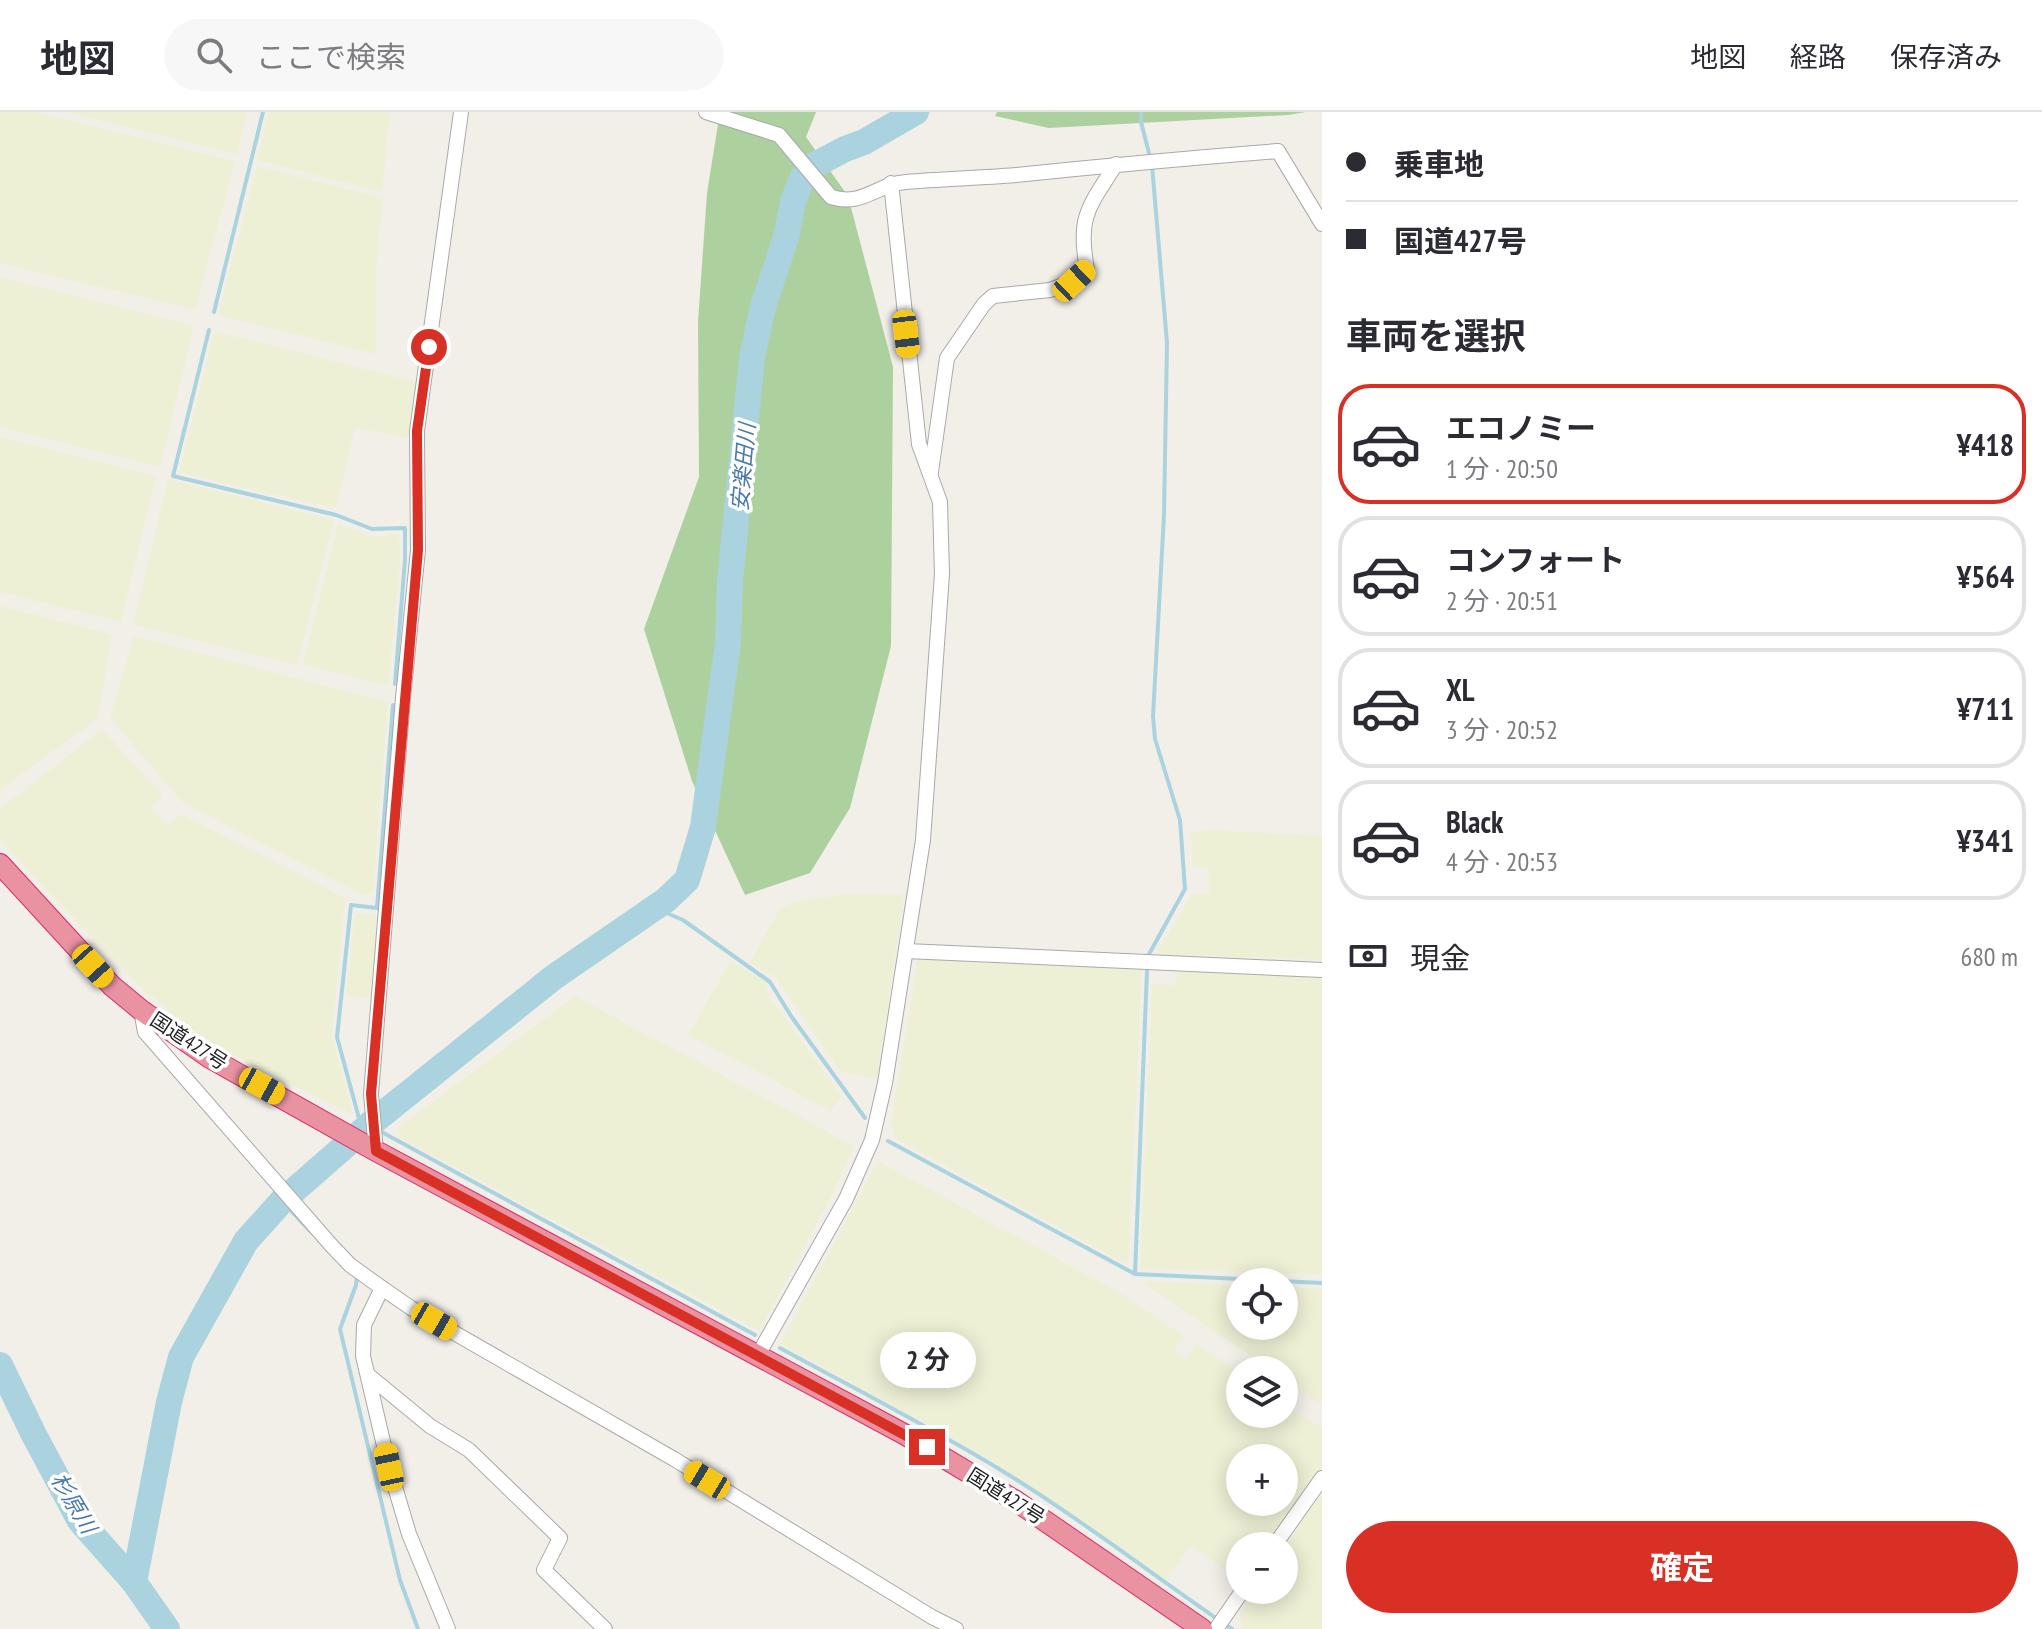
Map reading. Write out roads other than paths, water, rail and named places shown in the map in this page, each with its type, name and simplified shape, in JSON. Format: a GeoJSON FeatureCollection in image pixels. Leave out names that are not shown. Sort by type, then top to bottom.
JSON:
{"type":"FeatureCollection","features":[{"type":"Feature","properties":{"kind":"highway","name":"国道427号"},"geometry":{"type":"LineString","coordinates":[[0,864],[112,986],[210,1058],[339,1130],[371,1141],[904,1434],[1016,1501],[1202,1629]]}},
{"type":"Feature","properties":{"kind":"street"},"geometry":{"type":"LineString","coordinates":[[371,1141],[371,1094],[418,550],[417,431],[461,112]]}},
{"type":"Feature","properties":{"kind":"street"},"geometry":{"type":"LineString","coordinates":[[706,112],[779,135],[831,197],[843,201],[860,200],[891,183],[1278,151],[1322,224]]}},
{"type":"Feature","properties":{"kind":"street"},"geometry":{"type":"LineString","coordinates":[[931,473],[947,358],[984,304],[993,296],[1050,290],[1074,281],[1087,269],[1083,223],[1116,164]]}},
{"type":"Feature","properties":{"kind":"street"},"geometry":{"type":"LineString","coordinates":[[758,1355],[846,1199],[872,1140],[885,1083],[923,840],[942,574],[940,502],[919,444],[891,183]]}},
{"type":"Feature","properties":{"kind":"street"},"geometry":{"type":"LineString","coordinates":[[906,951],[1322,970]]}},
{"type":"Feature","properties":{"kind":"street"},"geometry":{"type":"LineString","coordinates":[[141,1010],[145,1032],[350,1265],[411,1308],[674,1459],[956,1629]]}},
{"type":"Feature","properties":{"kind":"street"},"geometry":{"type":"LineString","coordinates":[[382,1288],[363,1332],[363,1356],[389,1467],[409,1534],[448,1629]]}},
{"type":"Feature","properties":{"kind":"street"},"geometry":{"type":"LineString","coordinates":[[368,1375],[430,1426],[469,1450],[560,1538],[544,1570],[605,1629]]}},
{"type":"Feature","properties":{"kind":"street"},"geometry":{"type":"LineString","coordinates":[[1284,1532],[1322,1478]]}},
{"type":"Feature","properties":{"kind":"street"},"geometry":{"type":"LineString","coordinates":[[1216,1629],[1233,1604]]}},
{"type":"Feature","properties":{"kind":"waterway"},"geometry":{"type":"LineString","coordinates":[[214,312],[263,112]]}},
{"type":"Feature","properties":{"kind":"waterway","name":"安楽田川"},"geometry":{"type":"LineString","coordinates":[[134,1582],[169,1402],[181,1357],[246,1241],[282,1201],[369,1125],[554,977],[666,900],[687,880],[703,827],[728,642],[730,581],[752,358],[763,307],[787,234],[793,201],[803,177],[813,166],[864,142],[916,112]]}},
{"type":"Feature","properties":{"kind":"waterway"},"geometry":{"type":"LineString","coordinates":[[1141,112],[1150,157]]}},
{"type":"Feature","properties":{"kind":"waterway"},"geometry":{"type":"LineString","coordinates":[[1148,956],[1185,889],[1180,820],[1155,739],[1153,716],[1164,515],[1167,343],[1152,165]]}},
{"type":"Feature","properties":{"kind":"waterway"},"geometry":{"type":"LineString","coordinates":[[209,330],[173,476],[336,515],[372,529],[405,528],[395,684]]}},
{"type":"Feature","properties":{"kind":"waterway"},"geometry":{"type":"LineString","coordinates":[[363,1129],[337,1037],[351,905],[377,908],[393,705]]}},
{"type":"Feature","properties":{"kind":"waterway"},"geometry":{"type":"LineString","coordinates":[[655,908],[683,920],[770,982],[865,1118]]}},
{"type":"Feature","properties":{"kind":"waterway"},"geometry":{"type":"LineString","coordinates":[[1135,1274],[1147,971]]}},
{"type":"Feature","properties":{"kind":"waterway"},"geometry":{"type":"LineString","coordinates":[[378,1130],[755,1335]]}},
{"type":"Feature","properties":{"kind":"waterway"},"geometry":{"type":"LineString","coordinates":[[888,1141],[1135,1274],[1322,1283]]}},
{"type":"Feature","properties":{"kind":"waterway"},"geometry":{"type":"LineString","coordinates":[[282,1201],[310,1231]]}},
{"type":"Feature","properties":{"kind":"waterway"},"geometry":{"type":"LineString","coordinates":[[357,1276],[340,1329],[400,1580],[418,1629]]}},
{"type":"Feature","properties":{"kind":"waterway"},"geometry":{"type":"LineString","coordinates":[[780,1348],[1012,1477],[1232,1629]]}},
{"type":"Feature","properties":{"kind":"waterway","name":"杉原川"},"geometry":{"type":"LineString","coordinates":[[0,1365],[80,1521],[134,1582],[167,1629]]}}]}
